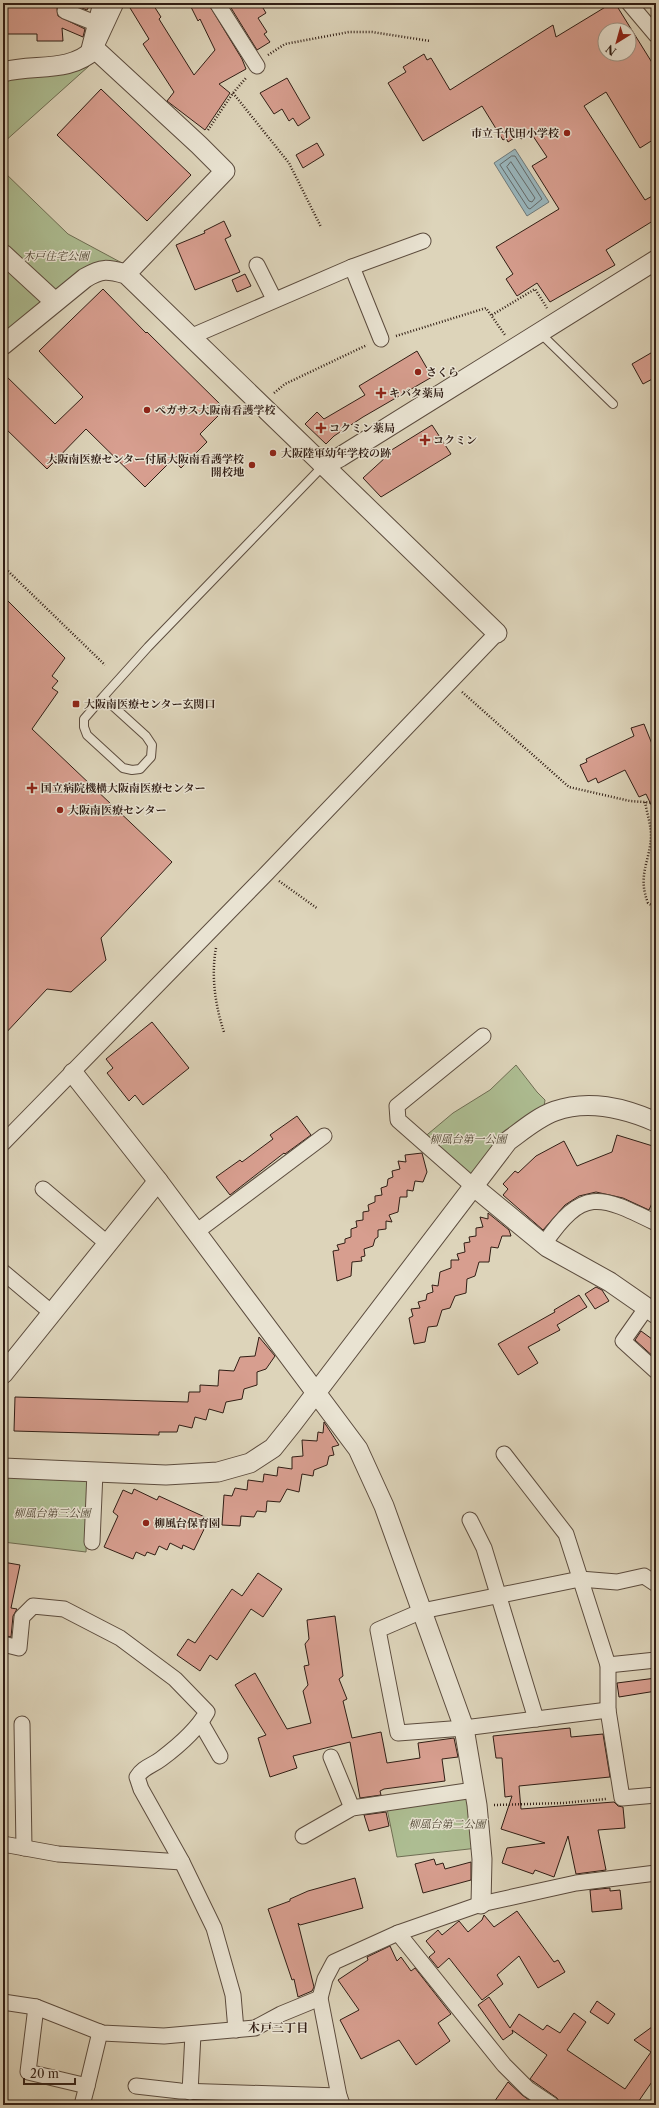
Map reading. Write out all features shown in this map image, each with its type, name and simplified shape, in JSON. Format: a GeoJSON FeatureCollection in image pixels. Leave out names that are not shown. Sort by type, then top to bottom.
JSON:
{"type":"FeatureCollection","features":[{"type":"Feature","properties":{"kind":"street"},"geometry":{"type":"LineString","coordinates":[[91,53],[95,23],[101,3]]}},
{"type":"Feature","properties":{"kind":"street"},"geometry":{"type":"LineString","coordinates":[[3,72],[73,64],[91,53],[116,3]]}},
{"type":"Feature","properties":{"kind":"street"},"geometry":{"type":"LineString","coordinates":[[217,3],[257,66]]}},
{"type":"Feature","properties":{"kind":"street"},"geometry":{"type":"LineString","coordinates":[[629,3],[656,35]]}},
{"type":"Feature","properties":{"kind":"street"},"geometry":{"type":"LineString","coordinates":[[65,11],[95,23]]}},
{"type":"Feature","properties":{"kind":"street"},"geometry":{"type":"LineString","coordinates":[[91,53],[199,145],[225,172],[126,274]]}},
{"type":"Feature","properties":{"kind":"street"},"geometry":{"type":"LineString","coordinates":[[190,337],[274,299],[352,267],[423,241]]}},
{"type":"Feature","properties":{"kind":"street"},"geometry":{"type":"LineString","coordinates":[[3,254],[55,302]]}},
{"type":"Feature","properties":{"kind":"street"},"geometry":{"type":"LineString","coordinates":[[323,466],[340,457],[656,260]]}},
{"type":"Feature","properties":{"kind":"street"},"geometry":{"type":"LineString","coordinates":[[257,265],[274,299]]}},
{"type":"Feature","properties":{"kind":"street"},"geometry":{"type":"LineString","coordinates":[[352,267],[381,339]]}},
{"type":"Feature","properties":{"kind":"street"},"geometry":{"type":"LineString","coordinates":[[3,345],[85,278],[96,271],[107,269],[126,274],[497,633],[451,683],[267,873],[3,1143]]}},
{"type":"Feature","properties":{"kind":"street"},"geometry":{"type":"LineString","coordinates":[[483,1036],[397,1106],[398,1120],[473,1186],[544,1244],[610,1282],[651,1310],[623,1341],[656,1371]]}},
{"type":"Feature","properties":{"kind":"street"},"geometry":{"type":"LineString","coordinates":[[73,1073],[158,1181],[317,1392],[358,1449],[384,1506],[464,1728],[476,1797],[482,1859],[482,1904]]}},
{"type":"Feature","properties":{"kind":"street"},"geometry":{"type":"LineString","coordinates":[[3,1468],[166,1475],[218,1472],[250,1463],[273,1448],[508,1141],[534,1122],[555,1111],[583,1105],[615,1107],[656,1122]]}},
{"type":"Feature","properties":{"kind":"street"},"geometry":{"type":"LineString","coordinates":[[196,1232],[324,1136]]}},
{"type":"Feature","properties":{"kind":"street"},"geometry":{"type":"LineString","coordinates":[[3,1374],[158,1181]]}},
{"type":"Feature","properties":{"kind":"street"},"geometry":{"type":"LineString","coordinates":[[43,1189],[108,1244]]}},
{"type":"Feature","properties":{"kind":"street"},"geometry":{"type":"LineString","coordinates":[[544,1244],[557,1224],[578,1206],[599,1200],[620,1206],[656,1223]]}},
{"type":"Feature","properties":{"kind":"street"},"geometry":{"type":"LineString","coordinates":[[3,1272],[52,1313]]}},
{"type":"Feature","properties":{"kind":"street"},"geometry":{"type":"LineString","coordinates":[[504,1454],[566,1534],[579,1580],[608,1666],[608,1710],[622,1798],[656,1794]]}},
{"type":"Feature","properties":{"kind":"street"},"geometry":{"type":"LineString","coordinates":[[92,1542],[96,1472]]}},
{"type":"Feature","properties":{"kind":"street"},"geometry":{"type":"LineString","coordinates":[[470,1520],[484,1548],[497,1597],[536,1719]]}},
{"type":"Feature","properties":{"kind":"street"},"geometry":{"type":"LineString","coordinates":[[608,1710],[464,1728],[398,1733],[378,1630],[422,1611],[579,1580],[618,1582],[644,1576],[656,1584]]}},
{"type":"Feature","properties":{"kind":"street"},"geometry":{"type":"LineString","coordinates":[[3,1644],[19,1648],[22,1617],[33,1606],[64,1609],[120,1638],[175,1679],[207,1712],[201,1723],[161,1759],[142,1770],[137,1777],[141,1789],[182,1862],[214,1928],[233,1996],[236,2030]]}},
{"type":"Feature","properties":{"kind":"street"},"geometry":{"type":"LineString","coordinates":[[608,1666],[656,1660]]}},
{"type":"Feature","properties":{"kind":"street"},"geometry":{"type":"LineString","coordinates":[[201,1723],[220,1756]]}},
{"type":"Feature","properties":{"kind":"street"},"geometry":{"type":"LineString","coordinates":[[22,1724],[24,1848]]}},
{"type":"Feature","properties":{"kind":"street"},"geometry":{"type":"LineString","coordinates":[[332,1757],[352,1808]]}},
{"type":"Feature","properties":{"kind":"street"},"geometry":{"type":"LineString","coordinates":[[303,1836],[352,1808],[476,1797]]}},
{"type":"Feature","properties":{"kind":"street"},"geometry":{"type":"LineString","coordinates":[[3,1844],[58,1854],[182,1862]]}},
{"type":"Feature","properties":{"kind":"street"},"geometry":{"type":"LineString","coordinates":[[136,2086],[190,2092],[341,2100],[320,1998],[325,1979],[334,1962],[398,1932],[482,1904],[576,1883],[656,1873]]}},
{"type":"Feature","properties":{"kind":"street"},"geometry":{"type":"LineString","coordinates":[[398,1932],[504,2065],[528,2089],[552,2105]]}},
{"type":"Feature","properties":{"kind":"street"},"geometry":{"type":"LineString","coordinates":[[3,2002],[36,2007],[100,2032],[164,2036],[255,2028],[281,2014],[320,1998]]}},
{"type":"Feature","properties":{"kind":"street"},"geometry":{"type":"LineString","coordinates":[[36,2007],[28,2072],[87,2086]]}},
{"type":"Feature","properties":{"kind":"street"},"geometry":{"type":"LineString","coordinates":[[82,2105],[100,2032]]}},
{"type":"Feature","properties":{"kind":"street"},"geometry":{"type":"LineString","coordinates":[[190,2092],[193,2034]]}},
{"type":"Feature","properties":{"kind":"lane"},"geometry":{"type":"LineString","coordinates":[[540,333],[614,404]]}},
{"type":"Feature","properties":{"kind":"lane"},"geometry":{"type":"LineString","coordinates":[[103,696],[146,736],[152,745],[151,757],[140,768],[132,770],[124,768],[87,736],[84,727],[84,719],[103,696],[148,647],[323,466]]}},
{"type":"Feature","properties":{"kind":"path"},"geometry":{"type":"LineString","coordinates":[[199,145],[233,93],[257,66],[276,49],[285,44],[349,32],[372,32],[430,41]]}},
{"type":"Feature","properties":{"kind":"path"},"geometry":{"type":"LineString","coordinates":[[233,93],[289,163],[321,228]]}},
{"type":"Feature","properties":{"kind":"path"},"geometry":{"type":"LineString","coordinates":[[492,315],[535,290],[549,311]]}},
{"type":"Feature","properties":{"kind":"path"},"geometry":{"type":"LineString","coordinates":[[8,571],[105,664]]}},
{"type":"Feature","properties":{"kind":"path"},"geometry":{"type":"LineString","coordinates":[[451,683],[569,787],[630,801],[656,803]]}},
{"type":"Feature","properties":{"kind":"path"},"geometry":{"type":"LineString","coordinates":[[645,802],[651,834],[650,846],[644,868],[643,884],[648,903],[656,908]]}},
{"type":"Feature","properties":{"kind":"path"},"geometry":{"type":"LineString","coordinates":[[267,873],[318,909]]}},
{"type":"Feature","properties":{"kind":"path"},"geometry":{"type":"LineString","coordinates":[[219,922],[214,957],[214,979],[219,1017],[224,1032]]}},
{"type":"Feature","properties":{"kind":"path"},"geometry":{"type":"LineString","coordinates":[[476,1797],[563,1804],[622,1798]]}},
{"type":"Feature","properties":{"kind":"green space"},"geometry":{"type":"Polygon","coordinates":[[[89,66],[3,143],[3,80],[79,70],[89,66]]]}},
{"type":"Feature","properties":{"kind":"green space","name":"木戸住宅公園"},"geometry":{"type":"Polygon","coordinates":[[[3,171],[68,234],[122,263],[101,262],[93,264],[71,277],[56,291],[3,242],[3,171]]]}},
{"type":"Feature","properties":{"kind":"green space"},"geometry":{"type":"Polygon","coordinates":[[[3,266],[42,302],[3,334],[3,266]]]}},
{"type":"Feature","properties":{"kind":"green space","name":"柳風台第一公園"},"geometry":{"type":"Polygon","coordinates":[[[516,1065],[545,1100],[543,1113],[472,1184],[422,1139],[453,1113],[490,1090],[516,1065]]]}},
{"type":"Feature","properties":{"kind":"green space","name":"柳風台第三公園"},"geometry":{"type":"Polygon","coordinates":[[[3,1475],[89,1479],[86,1552],[3,1542],[3,1475]]]}},
{"type":"Feature","properties":{"kind":"green space","name":"柳風台第二公園"},"geometry":{"type":"Polygon","coordinates":[[[473,1792],[478,1848],[397,1857],[386,1804],[473,1792]]]}},
{"type":"Feature","properties":{"kind":"water"},"geometry":{"type":"Polygon","coordinates":[[[515,149],[549,202],[527,216],[494,163],[515,149]]]}},
{"type":"Feature","properties":{"kind":"building"},"geometry":{"type":"Polygon","coordinates":[[[48,3],[61,3],[57,8],[58,16],[85,29],[83,37],[62,28],[63,41],[37,41],[37,34],[3,34],[3,7],[53,7],[48,3]]]}},
{"type":"Feature","properties":{"kind":"building"},"geometry":{"type":"Polygon","coordinates":[[[69,3],[91,3],[87,10],[69,3]]]}},
{"type":"Feature","properties":{"kind":"building"},"geometry":{"type":"Polygon","coordinates":[[[127,3],[152,3],[161,17],[159,19],[194,75],[215,50],[200,19],[198,21],[189,3],[208,3],[242,59],[246,69],[219,84],[230,93],[205,130],[167,101],[174,92],[143,44],[149,39],[127,3]]]}},
{"type":"Feature","properties":{"kind":"building"},"geometry":{"type":"Polygon","coordinates":[[[228,3],[260,3],[266,13],[258,18],[267,32],[264,34],[270,42],[257,50],[228,3]]]}},
{"type":"Feature","properties":{"kind":"building"},"geometry":{"type":"Polygon","coordinates":[[[612,3],[615,3],[627,22],[597,22],[597,62],[637,62],[637,38],[656,69],[656,138],[640,148],[606,92],[584,106],[645,200],[656,194],[656,219],[606,250],[615,265],[550,302],[537,283],[517,296],[506,279],[513,274],[496,247],[559,209],[532,166],[547,157],[531,133],[521,139],[519,135],[508,142],[506,138],[503,140],[482,106],[423,141],[388,83],[406,72],[403,67],[424,54],[427,60],[431,58],[450,90],[553,25],[556,37],[612,3]]]}},
{"type":"Feature","properties":{"kind":"building"},"geometry":{"type":"Polygon","coordinates":[[[287,78],[310,118],[298,126],[293,118],[289,121],[282,109],[274,114],[260,93],[287,78]]]}},
{"type":"Feature","properties":{"kind":"building"},"geometry":{"type":"Polygon","coordinates":[[[101,89],[191,175],[147,221],[57,135],[101,89]]]}},
{"type":"Feature","properties":{"kind":"building"},"geometry":{"type":"Polygon","coordinates":[[[317,143],[324,155],[303,168],[296,155],[317,143]]]}},
{"type":"Feature","properties":{"kind":"building"},"geometry":{"type":"Polygon","coordinates":[[[224,221],[231,236],[225,239],[240,272],[195,290],[176,245],[205,233],[204,231],[224,221]]]}},
{"type":"Feature","properties":{"kind":"building"},"geometry":{"type":"Polygon","coordinates":[[[245,274],[251,286],[237,292],[232,280],[245,274]]]}},
{"type":"Feature","properties":{"kind":"building"},"geometry":{"type":"Polygon","coordinates":[[[103,289],[146,333],[147,332],[225,409],[200,434],[207,442],[181,468],[173,459],[145,487],[86,429],[47,469],[3,426],[3,373],[55,424],[83,397],[39,351],[103,289]]]}},
{"type":"Feature","properties":{"kind":"building"},"geometry":{"type":"Polygon","coordinates":[[[656,350],[656,377],[643,384],[632,364],[656,350]]]}},
{"type":"Feature","properties":{"kind":"building"},"geometry":{"type":"Polygon","coordinates":[[[417,351],[432,377],[363,417],[334,436],[326,444],[305,424],[317,412],[324,419],[365,395],[359,386],[417,351]]]}},
{"type":"Feature","properties":{"kind":"building","name":"コクミン"},"geometry":{"type":"Polygon","coordinates":[[[432,425],[451,454],[381,497],[363,478],[386,457],[385,454],[432,425]]]}},
{"type":"Feature","properties":{"kind":"building","name":"大阪南医療センター"},"geometry":{"type":"Polygon","coordinates":[[[3,596],[65,658],[52,676],[58,681],[52,688],[58,692],[32,729],[172,862],[101,938],[106,960],[71,992],[47,989],[3,1036],[3,596]]]}},
{"type":"Feature","properties":{"kind":"building"},"geometry":{"type":"Polygon","coordinates":[[[644,724],[656,754],[656,815],[646,794],[639,797],[625,770],[598,783],[596,778],[588,782],[580,765],[587,762],[586,759],[634,736],[631,728],[644,724]]]}},
{"type":"Feature","properties":{"kind":"building"},"geometry":{"type":"Polygon","coordinates":[[[152,1022],[189,1068],[143,1105],[135,1095],[129,1101],[107,1073],[113,1068],[106,1059],[152,1022]]]}},
{"type":"Feature","properties":{"kind":"building"},"geometry":{"type":"Polygon","coordinates":[[[297,1116],[311,1135],[285,1154],[284,1153],[230,1195],[216,1177],[240,1160],[242,1162],[273,1139],[270,1135],[297,1116]]]}},
{"type":"Feature","properties":{"kind":"building"},"geometry":{"type":"Polygon","coordinates":[[[617,1135],[656,1147],[656,1194],[649,1210],[623,1198],[596,1192],[579,1196],[565,1205],[543,1230],[503,1195],[508,1189],[503,1184],[515,1171],[518,1173],[536,1156],[564,1141],[577,1166],[612,1152],[617,1135]]]}},
{"type":"Feature","properties":{"kind":"building"},"geometry":{"type":"Polygon","coordinates":[[[422,1153],[427,1172],[423,1182],[415,1181],[413,1191],[407,1190],[407,1197],[400,1197],[398,1212],[389,1215],[392,1222],[386,1221],[386,1229],[378,1230],[378,1237],[375,1239],[373,1246],[364,1249],[365,1256],[361,1257],[362,1261],[352,1262],[351,1276],[337,1281],[333,1251],[339,1250],[337,1245],[345,1243],[345,1239],[351,1237],[351,1229],[357,1227],[356,1221],[363,1220],[363,1212],[369,1211],[368,1205],[375,1202],[375,1196],[382,1195],[381,1188],[387,1186],[388,1179],[393,1177],[392,1171],[400,1169],[398,1161],[406,1162],[405,1155],[422,1153]]]}},
{"type":"Feature","properties":{"kind":"building"},"geometry":{"type":"Polygon","coordinates":[[[488,1213],[509,1230],[511,1236],[502,1236],[498,1248],[491,1247],[489,1262],[479,1262],[475,1276],[467,1279],[466,1293],[455,1296],[450,1308],[442,1310],[437,1326],[428,1327],[425,1342],[414,1344],[409,1318],[413,1316],[411,1309],[420,1308],[418,1302],[426,1300],[427,1294],[433,1292],[432,1285],[438,1286],[440,1272],[451,1268],[451,1260],[459,1260],[457,1254],[465,1252],[464,1243],[470,1242],[469,1237],[476,1236],[476,1228],[483,1227],[480,1217],[488,1219],[488,1213]]]}},
{"type":"Feature","properties":{"kind":"building"},"geometry":{"type":"Polygon","coordinates":[[[596,1287],[602,1290],[609,1301],[595,1309],[585,1294],[596,1287]]]}},
{"type":"Feature","properties":{"kind":"building"},"geometry":{"type":"Polygon","coordinates":[[[579,1295],[587,1307],[557,1325],[560,1330],[528,1347],[538,1363],[518,1375],[498,1344],[555,1312],[554,1310],[579,1295]]]}},
{"type":"Feature","properties":{"kind":"building"},"geometry":{"type":"Polygon","coordinates":[[[641,1331],[656,1342],[656,1359],[635,1340],[641,1331]]]}},
{"type":"Feature","properties":{"kind":"building"},"geometry":{"type":"Polygon","coordinates":[[[259,1337],[275,1356],[266,1369],[257,1372],[257,1385],[244,1389],[242,1399],[226,1402],[223,1413],[209,1409],[206,1420],[195,1417],[192,1428],[179,1425],[177,1432],[159,1432],[159,1435],[14,1431],[15,1397],[188,1402],[189,1392],[200,1392],[200,1385],[218,1386],[219,1370],[234,1371],[240,1357],[255,1356],[259,1337]]]}},
{"type":"Feature","properties":{"kind":"building"},"geometry":{"type":"Polygon","coordinates":[[[324,1422],[339,1445],[332,1447],[334,1455],[329,1456],[327,1465],[314,1470],[313,1476],[302,1474],[299,1492],[287,1489],[280,1502],[267,1501],[266,1512],[257,1511],[254,1517],[241,1516],[240,1526],[222,1525],[224,1495],[232,1496],[235,1488],[247,1490],[248,1480],[263,1482],[264,1474],[277,1476],[278,1467],[292,1469],[292,1457],[303,1456],[302,1440],[317,1441],[318,1432],[323,1433],[324,1422]]]}},
{"type":"Feature","properties":{"kind":"building"},"geometry":{"type":"Polygon","coordinates":[[[134,1489],[157,1500],[159,1496],[209,1519],[194,1550],[183,1545],[182,1549],[170,1543],[167,1550],[159,1546],[155,1555],[147,1552],[145,1556],[136,1552],[133,1559],[104,1547],[118,1516],[113,1512],[123,1490],[132,1494],[134,1489]]]}},
{"type":"Feature","properties":{"kind":"building"},"geometry":{"type":"Polygon","coordinates":[[[3,1562],[20,1565],[11,1608],[17,1609],[13,1616],[11,1637],[3,1635],[3,1562]]]}},
{"type":"Feature","properties":{"kind":"building"},"geometry":{"type":"Polygon","coordinates":[[[258,1573],[282,1589],[263,1617],[251,1609],[217,1660],[210,1655],[200,1671],[177,1655],[188,1639],[195,1643],[232,1589],[242,1596],[258,1573]]]}},
{"type":"Feature","properties":{"kind":"building"},"geometry":{"type":"Polygon","coordinates":[[[335,1616],[343,1676],[339,1679],[347,1699],[343,1701],[352,1738],[381,1732],[387,1763],[420,1758],[418,1743],[454,1738],[458,1757],[442,1759],[445,1781],[384,1789],[380,1791],[381,1795],[360,1798],[350,1742],[293,1756],[297,1768],[270,1777],[258,1738],[266,1735],[235,1685],[255,1673],[287,1729],[311,1723],[303,1691],[308,1685],[304,1666],[309,1665],[305,1644],[309,1639],[307,1620],[335,1616]]]}},
{"type":"Feature","properties":{"kind":"building"},"geometry":{"type":"Polygon","coordinates":[[[656,1678],[656,1691],[619,1697],[617,1683],[656,1678]]]}},
{"type":"Feature","properties":{"kind":"building"},"geometry":{"type":"Polygon","coordinates":[[[570,1728],[571,1737],[603,1734],[610,1777],[519,1786],[521,1809],[614,1802],[618,1806],[623,1807],[625,1828],[598,1830],[606,1870],[576,1874],[568,1836],[554,1877],[535,1870],[533,1874],[502,1863],[507,1848],[545,1843],[501,1829],[512,1796],[505,1797],[502,1758],[496,1758],[493,1736],[570,1728]]]}},
{"type":"Feature","properties":{"kind":"building"},"geometry":{"type":"Polygon","coordinates":[[[386,1812],[389,1826],[369,1831],[364,1815],[386,1812]]]}},
{"type":"Feature","properties":{"kind":"building"},"geometry":{"type":"Polygon","coordinates":[[[434,1859],[436,1865],[443,1863],[445,1869],[471,1862],[471,1880],[423,1893],[415,1864],[434,1859]]]}},
{"type":"Feature","properties":{"kind":"building"},"geometry":{"type":"Polygon","coordinates":[[[355,1878],[363,1908],[300,1925],[298,1923],[314,1987],[312,1991],[298,1997],[294,1979],[292,1980],[268,1909],[290,1901],[290,1899],[308,1891],[355,1878]]]}},
{"type":"Feature","properties":{"kind":"building"},"geometry":{"type":"Polygon","coordinates":[[[610,1888],[610,1891],[620,1890],[622,1909],[592,1912],[590,1890],[610,1888]]]}},
{"type":"Feature","properties":{"kind":"building"},"geometry":{"type":"Polygon","coordinates":[[[517,1911],[554,1962],[558,1960],[565,1972],[538,1988],[519,1956],[497,1975],[503,1984],[482,2000],[449,1958],[438,1968],[429,1957],[435,1952],[426,1941],[438,1930],[442,1935],[459,1921],[468,1932],[482,1920],[484,1915],[494,1927],[517,1911]]]}},
{"type":"Feature","properties":{"kind":"building"},"geometry":{"type":"Polygon","coordinates":[[[390,1946],[397,1961],[401,1957],[411,1971],[415,1968],[451,2014],[438,2023],[450,2041],[416,2065],[399,2040],[361,2059],[340,2020],[359,2010],[338,1980],[368,1960],[367,1957],[390,1946]]]}},
{"type":"Feature","properties":{"kind":"building"},"geometry":{"type":"Polygon","coordinates":[[[489,1997],[510,2028],[519,2014],[543,2030],[547,2025],[560,2033],[574,2013],[586,2022],[567,2050],[625,2089],[651,2052],[634,2040],[656,2024],[656,2076],[636,2105],[561,2105],[557,2098],[530,2079],[547,2055],[512,2030],[513,2033],[503,2040],[478,2005],[489,1997]]]}},
{"type":"Feature","properties":{"kind":"building"},"geometry":{"type":"Polygon","coordinates":[[[597,2001],[615,2014],[608,2024],[590,2012],[597,2001]]]}},
{"type":"Feature","properties":{"kind":"building"},"geometry":{"type":"Polygon","coordinates":[[[508,2082],[522,2095],[536,2105],[492,2105],[508,2082]]]}},
{"type":"Feature","properties":{"kind":"place","name":"市立千代田小学校"},"geometry":{"type":"Point","coordinates":[567,133]}},
{"type":"Feature","properties":{"kind":"place","name":"さくら"},"geometry":{"type":"Point","coordinates":[418,372]}},
{"type":"Feature","properties":{"kind":"place","name":"キバタ薬局"},"geometry":{"type":"Point","coordinates":[381,393]}},
{"type":"Feature","properties":{"kind":"place","name":"ぺガサス大阪南看護学校"},"geometry":{"type":"Point","coordinates":[147,410]}},
{"type":"Feature","properties":{"kind":"place","name":"コクミン薬局"},"geometry":{"type":"Point","coordinates":[321,428]}},
{"type":"Feature","properties":{"kind":"place","name":"コクミン"},"geometry":{"type":"Point","coordinates":[425,440]}},
{"type":"Feature","properties":{"kind":"place","name":"大阪陸軍幼年学校の跡"},"geometry":{"type":"Point","coordinates":[273,453]}},
{"type":"Feature","properties":{"kind":"place","name":"大阪南医療センター付属大阪南看護学校 開校地"},"geometry":{"type":"Point","coordinates":[252,465]}},
{"type":"Feature","properties":{"kind":"place","name":"大阪南医療センター玄関口"},"geometry":{"type":"Point","coordinates":[76,704]}},
{"type":"Feature","properties":{"kind":"place","name":"国立病院機構大阪南医療センター"},"geometry":{"type":"Point","coordinates":[32,788]}},
{"type":"Feature","properties":{"kind":"place","name":"大阪南医療センター"},"geometry":{"type":"Point","coordinates":[60,810]}},
{"type":"Feature","properties":{"kind":"place","name":"柳風台保育園"},"geometry":{"type":"Point","coordinates":[146,1523]}},
{"type":"Feature","properties":{"kind":"district","name":"木戸三丁目"},"geometry":{"type":"Point","coordinates":[278,2027]}}]}
